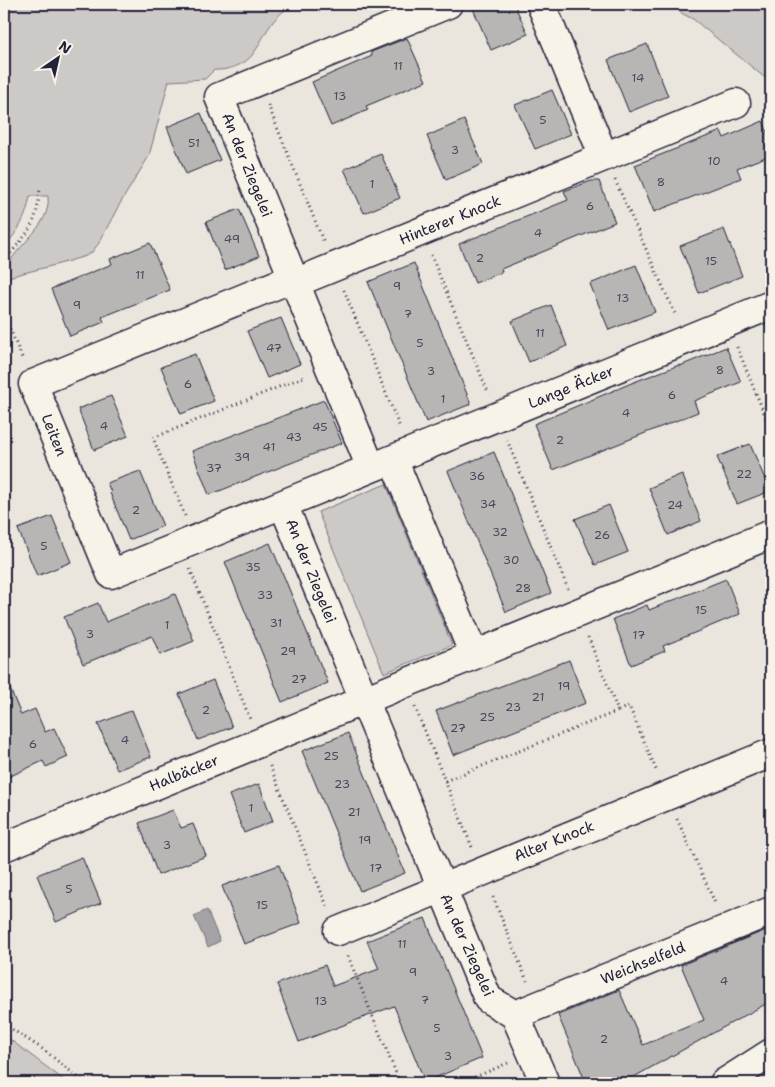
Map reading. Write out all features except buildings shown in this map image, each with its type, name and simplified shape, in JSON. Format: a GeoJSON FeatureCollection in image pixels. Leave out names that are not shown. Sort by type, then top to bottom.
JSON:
{"type":"FeatureCollection","features":[{"type":"Feature","properties":{"kind":"street","name":"An der Ziegelei"},"geometry":{"type":"LineString","coordinates":[[448,4],[219,97],[330,366],[382,463],[283,504],[488,999],[515,1015]]}},
{"type":"Feature","properties":{"kind":"street"},"geometry":{"type":"LineString","coordinates":[[541,4],[604,157]]}},
{"type":"Feature","properties":{"kind":"street","name":"Hinterer Knock"},"geometry":{"type":"LineString","coordinates":[[294,280],[736,104]]}},
{"type":"Feature","properties":{"kind":"street"},"geometry":{"type":"LineString","coordinates":[[33,384],[294,280]]}},
{"type":"Feature","properties":{"kind":"street","name":"Lange Äcker"},"geometry":{"type":"LineString","coordinates":[[382,463],[771,305]]}},
{"type":"Feature","properties":{"kind":"street","name":"Leiten"},"geometry":{"type":"LineString","coordinates":[[33,384],[111,574],[283,504]]}},
{"type":"Feature","properties":{"kind":"street"},"geometry":{"type":"LineString","coordinates":[[382,463],[474,655]]}},
{"type":"Feature","properties":{"kind":"street"},"geometry":{"type":"LineString","coordinates":[[364,700],[771,534]]}},
{"type":"Feature","properties":{"kind":"street","name":"Halbäcker"},"geometry":{"type":"LineString","coordinates":[[4,847],[364,700]]}},
{"type":"Feature","properties":{"kind":"street","name":"Alter Knock"},"geometry":{"type":"LineString","coordinates":[[338,931],[771,753]]}},
{"type":"Feature","properties":{"kind":"street","name":"Weichselfeld"},"geometry":{"type":"LineString","coordinates":[[515,1015],[771,911]]}},
{"type":"Feature","properties":{"kind":"street"},"geometry":{"type":"LineString","coordinates":[[515,1015],[545,1083]]}},
{"type":"Feature","properties":{"kind":"street"},"geometry":{"type":"LineString","coordinates":[[724,1083],[771,1053]]}},
{"type":"Feature","properties":{"kind":"path"},"geometry":{"type":"LineString","coordinates":[[604,157],[687,340]]}},
{"type":"Feature","properties":{"kind":"path"},"geometry":{"type":"LineString","coordinates":[[4,261],[31,228],[38,210],[40,188]]}},
{"type":"Feature","properties":{"kind":"path"},"geometry":{"type":"LineString","coordinates":[[4,315],[33,384]]}},
{"type":"Feature","properties":{"kind":"path"},"geometry":{"type":"LineString","coordinates":[[727,323],[771,430]]}},
{"type":"Feature","properties":{"kind":"path"},"geometry":{"type":"LineString","coordinates":[[330,366],[153,438],[188,542],[260,742],[400,1083]]}},
{"type":"Feature","properties":{"kind":"path"},"geometry":{"type":"LineString","coordinates":[[445,781],[618,711]]}},
{"type":"Feature","properties":{"kind":"path"},"geometry":{"type":"LineString","coordinates":[[4,1024],[44,1050],[85,1083]]}},
{"type":"Feature","properties":{"kind":"path"},"geometry":{"type":"LineString","coordinates":[[461,1083],[532,1053]]}},
{"type":"Feature","properties":{"kind":"shaded area"},"geometry":{"type":"Polygon","coordinates":[[[4,4],[295,4],[274,20],[255,52],[246,61],[230,68],[214,70],[205,79],[169,81],[149,156],[92,252],[86,256],[59,264],[4,278],[7,267],[13,257],[43,219],[47,208],[48,196],[30,196],[21,224],[4,247],[4,4]]]}},
{"type":"Feature","properties":{"kind":"shaded area"},"geometry":{"type":"Polygon","coordinates":[[[670,4],[771,4],[771,80],[764,77],[693,19],[670,4]]]}},
{"type":"Feature","properties":{"kind":"shaded area"},"geometry":{"type":"Polygon","coordinates":[[[386,484],[452,645],[384,673],[318,512],[386,484]]]}},
{"type":"Feature","properties":{"kind":"shaded area"},"geometry":{"type":"Polygon","coordinates":[[[207,910],[220,941],[208,947],[194,916],[207,910]]]}},
{"type":"Feature","properties":{"kind":"shaded area"},"geometry":{"type":"Polygon","coordinates":[[[4,1035],[68,1083],[4,1083],[4,1035]]]}}]}
